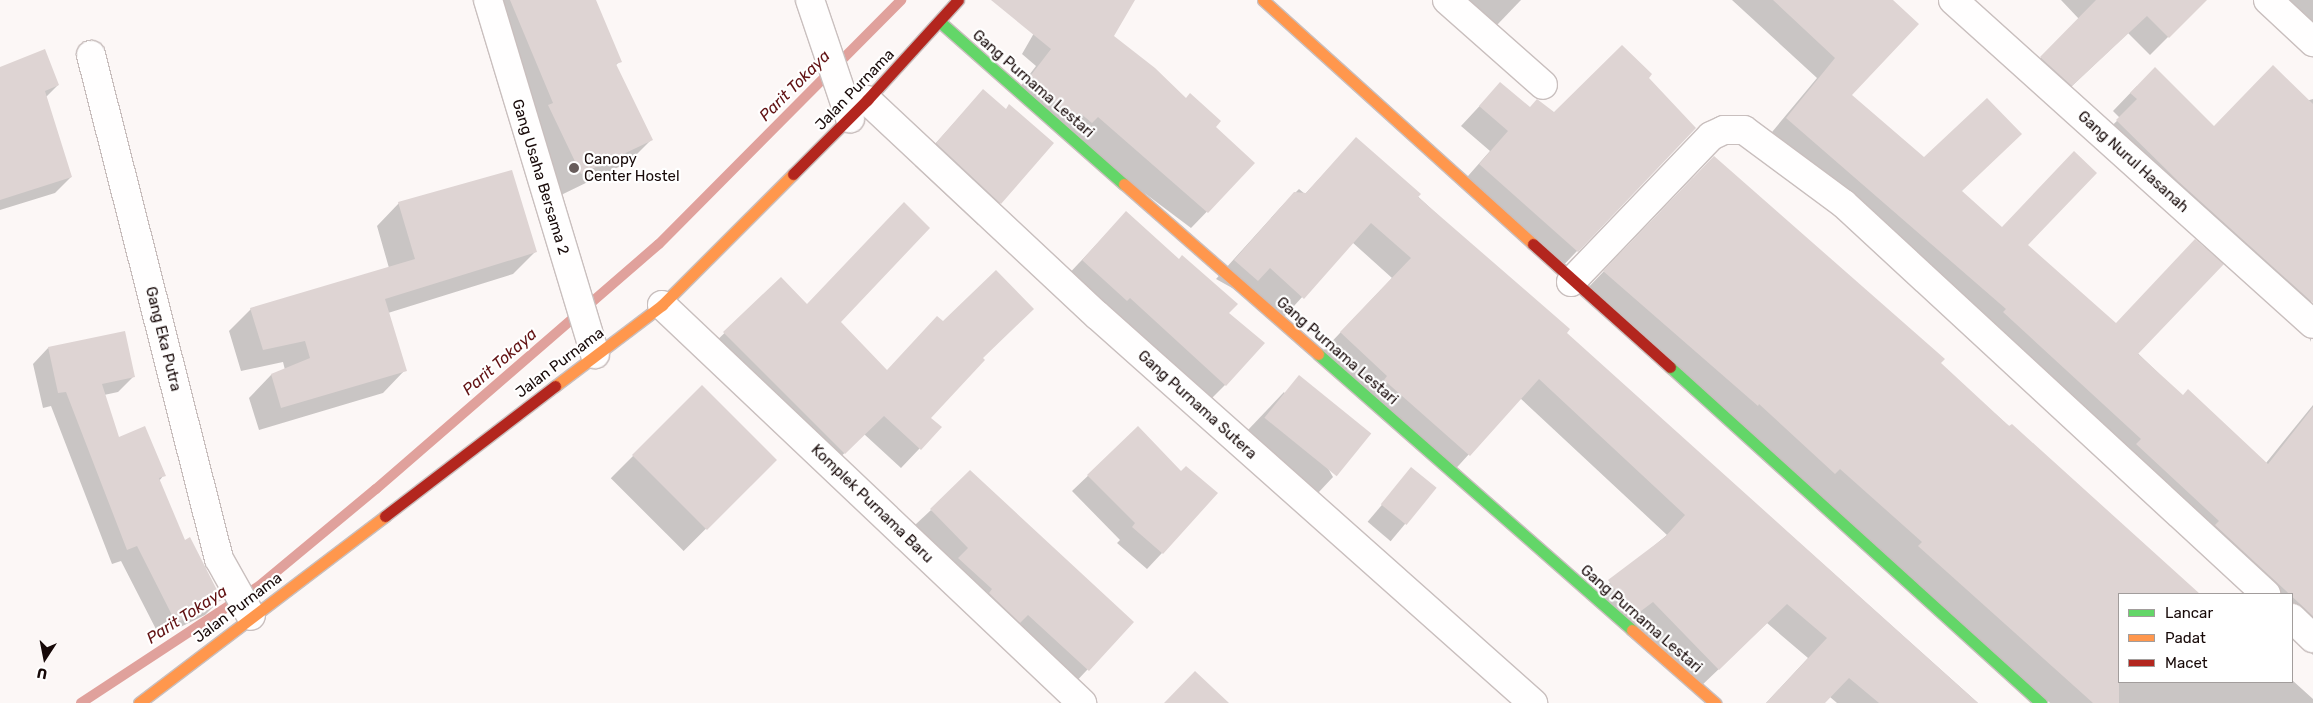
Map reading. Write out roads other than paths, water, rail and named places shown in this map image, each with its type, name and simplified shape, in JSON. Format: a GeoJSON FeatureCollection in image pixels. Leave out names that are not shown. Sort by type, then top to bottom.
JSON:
{"type":"FeatureCollection","features":[{"type":"Feature","properties":{"kind":"street","name":"Gang Usaha Bersama 2"},"geometry":{"type":"LineString","coordinates":[[488,0],[592,347]]}},
{"type":"Feature","properties":{"kind":"street"},"geometry":{"type":"LineString","coordinates":[[810,0],[838,90],[858,109]]}},
{"type":"Feature","properties":{"kind":"street","name":"Jalan Purnama"},"geometry":{"type":"LineString","coordinates":[[139,703],[249,612],[350,544],[592,347],[662,305],[858,109],[940,22],[958,0]]}},
{"type":"Feature","properties":{"kind":"street"},"geometry":{"type":"LineString","coordinates":[[1263,0],[1571,282],[2041,703]]}},
{"type":"Feature","properties":{"kind":"street"},"geometry":{"type":"LineString","coordinates":[[1448,0],[1543,85]]}},
{"type":"Feature","properties":{"kind":"street","name":"Gang Nurul Hasanah"},"geometry":{"type":"LineString","coordinates":[[1953,0],[2313,324]]}},
{"type":"Feature","properties":{"kind":"street"},"geometry":{"type":"LineString","coordinates":[[2268,0],[2313,42]]}},
{"type":"Feature","properties":{"kind":"street","name":"Gang Purnama Lestari"},"geometry":{"type":"LineString","coordinates":[[940,22],[1715,703]]}},
{"type":"Feature","properties":{"kind":"street","name":"Gang Eka Putra"},"geometry":{"type":"LineString","coordinates":[[90,55],[219,559],[249,612]]}},
{"type":"Feature","properties":{"kind":"street","name":"Gang Purnama Sutera"},"geometry":{"type":"LineString","coordinates":[[858,109],[1097,315],[1533,703]]}},
{"type":"Feature","properties":{"kind":"street"},"geometry":{"type":"LineString","coordinates":[[1571,282],[1711,136],[1724,130],[1744,130],[1844,204],[2265,593]]}},
{"type":"Feature","properties":{"kind":"street","name":"Komplek Purnama Baru"},"geometry":{"type":"LineString","coordinates":[[662,305],[1082,703]]}},
{"type":"Feature","properties":{"kind":"street"},"geometry":{"type":"LineString","coordinates":[[2293,619],[2313,638]]}},
{"type":"Feature","properties":{"kind":"waterway","name":"Parit Tokaya"},"geometry":{"type":"LineString","coordinates":[[81,703],[259,586],[376,489],[659,244],[901,0]]}},
{"type":"Feature","properties":{"kind":"place","name":"Canopy Center Hostel"},"geometry":{"type":"Point","coordinates":[574,168]}}]}
